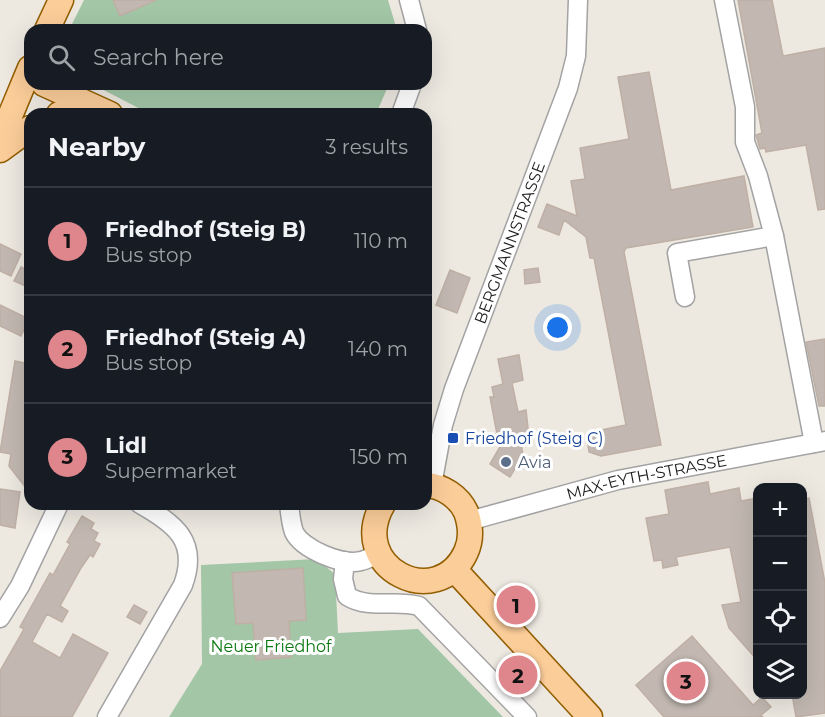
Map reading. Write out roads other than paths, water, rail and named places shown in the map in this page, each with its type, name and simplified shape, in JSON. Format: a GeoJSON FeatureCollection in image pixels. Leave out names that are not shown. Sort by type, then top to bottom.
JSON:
{"type":"FeatureCollection","features":[{"type":"Feature","properties":{"kind":"main road"},"geometry":{"type":"LineString","coordinates":[[50,24],[61,0]]}},
{"type":"Feature","properties":{"kind":"main road"},"geometry":{"type":"LineString","coordinates":[[1,138],[26,90]]}},
{"type":"Feature","properties":{"kind":"main road"},"geometry":{"type":"LineString","coordinates":[[61,90],[98,108]]}},
{"type":"Feature","properties":{"kind":"main road"},"geometry":{"type":"LineString","coordinates":[[1,138],[24,130]]}},
{"type":"Feature","properties":{"kind":"main road"},"geometry":{"type":"LineString","coordinates":[[381,510],[374,532],[378,554],[398,574],[412,580],[426,581],[441,577],[454,569],[463,559],[469,546],[469,521],[464,507],[455,497],[432,486]]}},
{"type":"Feature","properties":{"kind":"main road"},"geometry":{"type":"LineString","coordinates":[[454,569],[590,717]]}},
{"type":"Feature","properties":{"kind":"street"},"geometry":{"type":"LineString","coordinates":[[409,0],[415,24]]}},
{"type":"Feature","properties":{"kind":"street","name":"BERGMANNSTRASSE"},"geometry":{"type":"LineString","coordinates":[[432,472],[454,389],[568,88],[576,56],[578,0]]}},
{"type":"Feature","properties":{"kind":"street"},"geometry":{"type":"LineString","coordinates":[[724,0],[745,107],[746,142],[774,236],[819,442]]}},
{"type":"Feature","properties":{"kind":"street"},"geometry":{"type":"LineString","coordinates":[[403,108],[410,90]]}},
{"type":"Feature","properties":{"kind":"street"},"geometry":{"type":"LineString","coordinates":[[685,297],[677,253],[774,236]]}},
{"type":"Feature","properties":{"kind":"street","name":"MAX-EYTH-STRASSE"},"geometry":{"type":"LineString","coordinates":[[469,521],[618,480],[819,442]]}},
{"type":"Feature","properties":{"kind":"street"},"geometry":{"type":"LineString","coordinates":[[0,618],[20,586],[56,510]]}},
{"type":"Feature","properties":{"kind":"street"},"geometry":{"type":"LineString","coordinates":[[107,717],[183,585],[189,570],[189,555],[181,534],[164,518],[150,510]]}},
{"type":"Feature","properties":{"kind":"street"},"geometry":{"type":"LineString","coordinates":[[290,510],[294,531],[301,542],[345,561],[360,562],[378,554]]}},
{"type":"Feature","properties":{"kind":"street"},"geometry":{"type":"LineString","coordinates":[[345,561],[343,579],[347,596],[358,603],[378,605],[403,601],[419,606],[527,717]]}},
{"type":"Feature","properties":{"kind":"place","name":"Friedhof (Steig C)"},"geometry":{"type":"Point","coordinates":[453,438]}},
{"type":"Feature","properties":{"kind":"place","name":"Avia"},"geometry":{"type":"Point","coordinates":[506,462]}},
{"type":"Feature","properties":{"kind":"place","name":"Friedhof (Steig B)"},"geometry":{"type":"Point","coordinates":[516,605]}},
{"type":"Feature","properties":{"kind":"place","name":"Friedhof (Steig A)"},"geometry":{"type":"Point","coordinates":[518,675]}},
{"type":"Feature","properties":{"kind":"place","name":"Lidl"},"geometry":{"type":"Point","coordinates":[686,681]}},
{"type":"Feature","properties":{"kind":"park label","name":"Neuer Friedhof"},"geometry":{"type":"Point","coordinates":[271,646]}}]}
